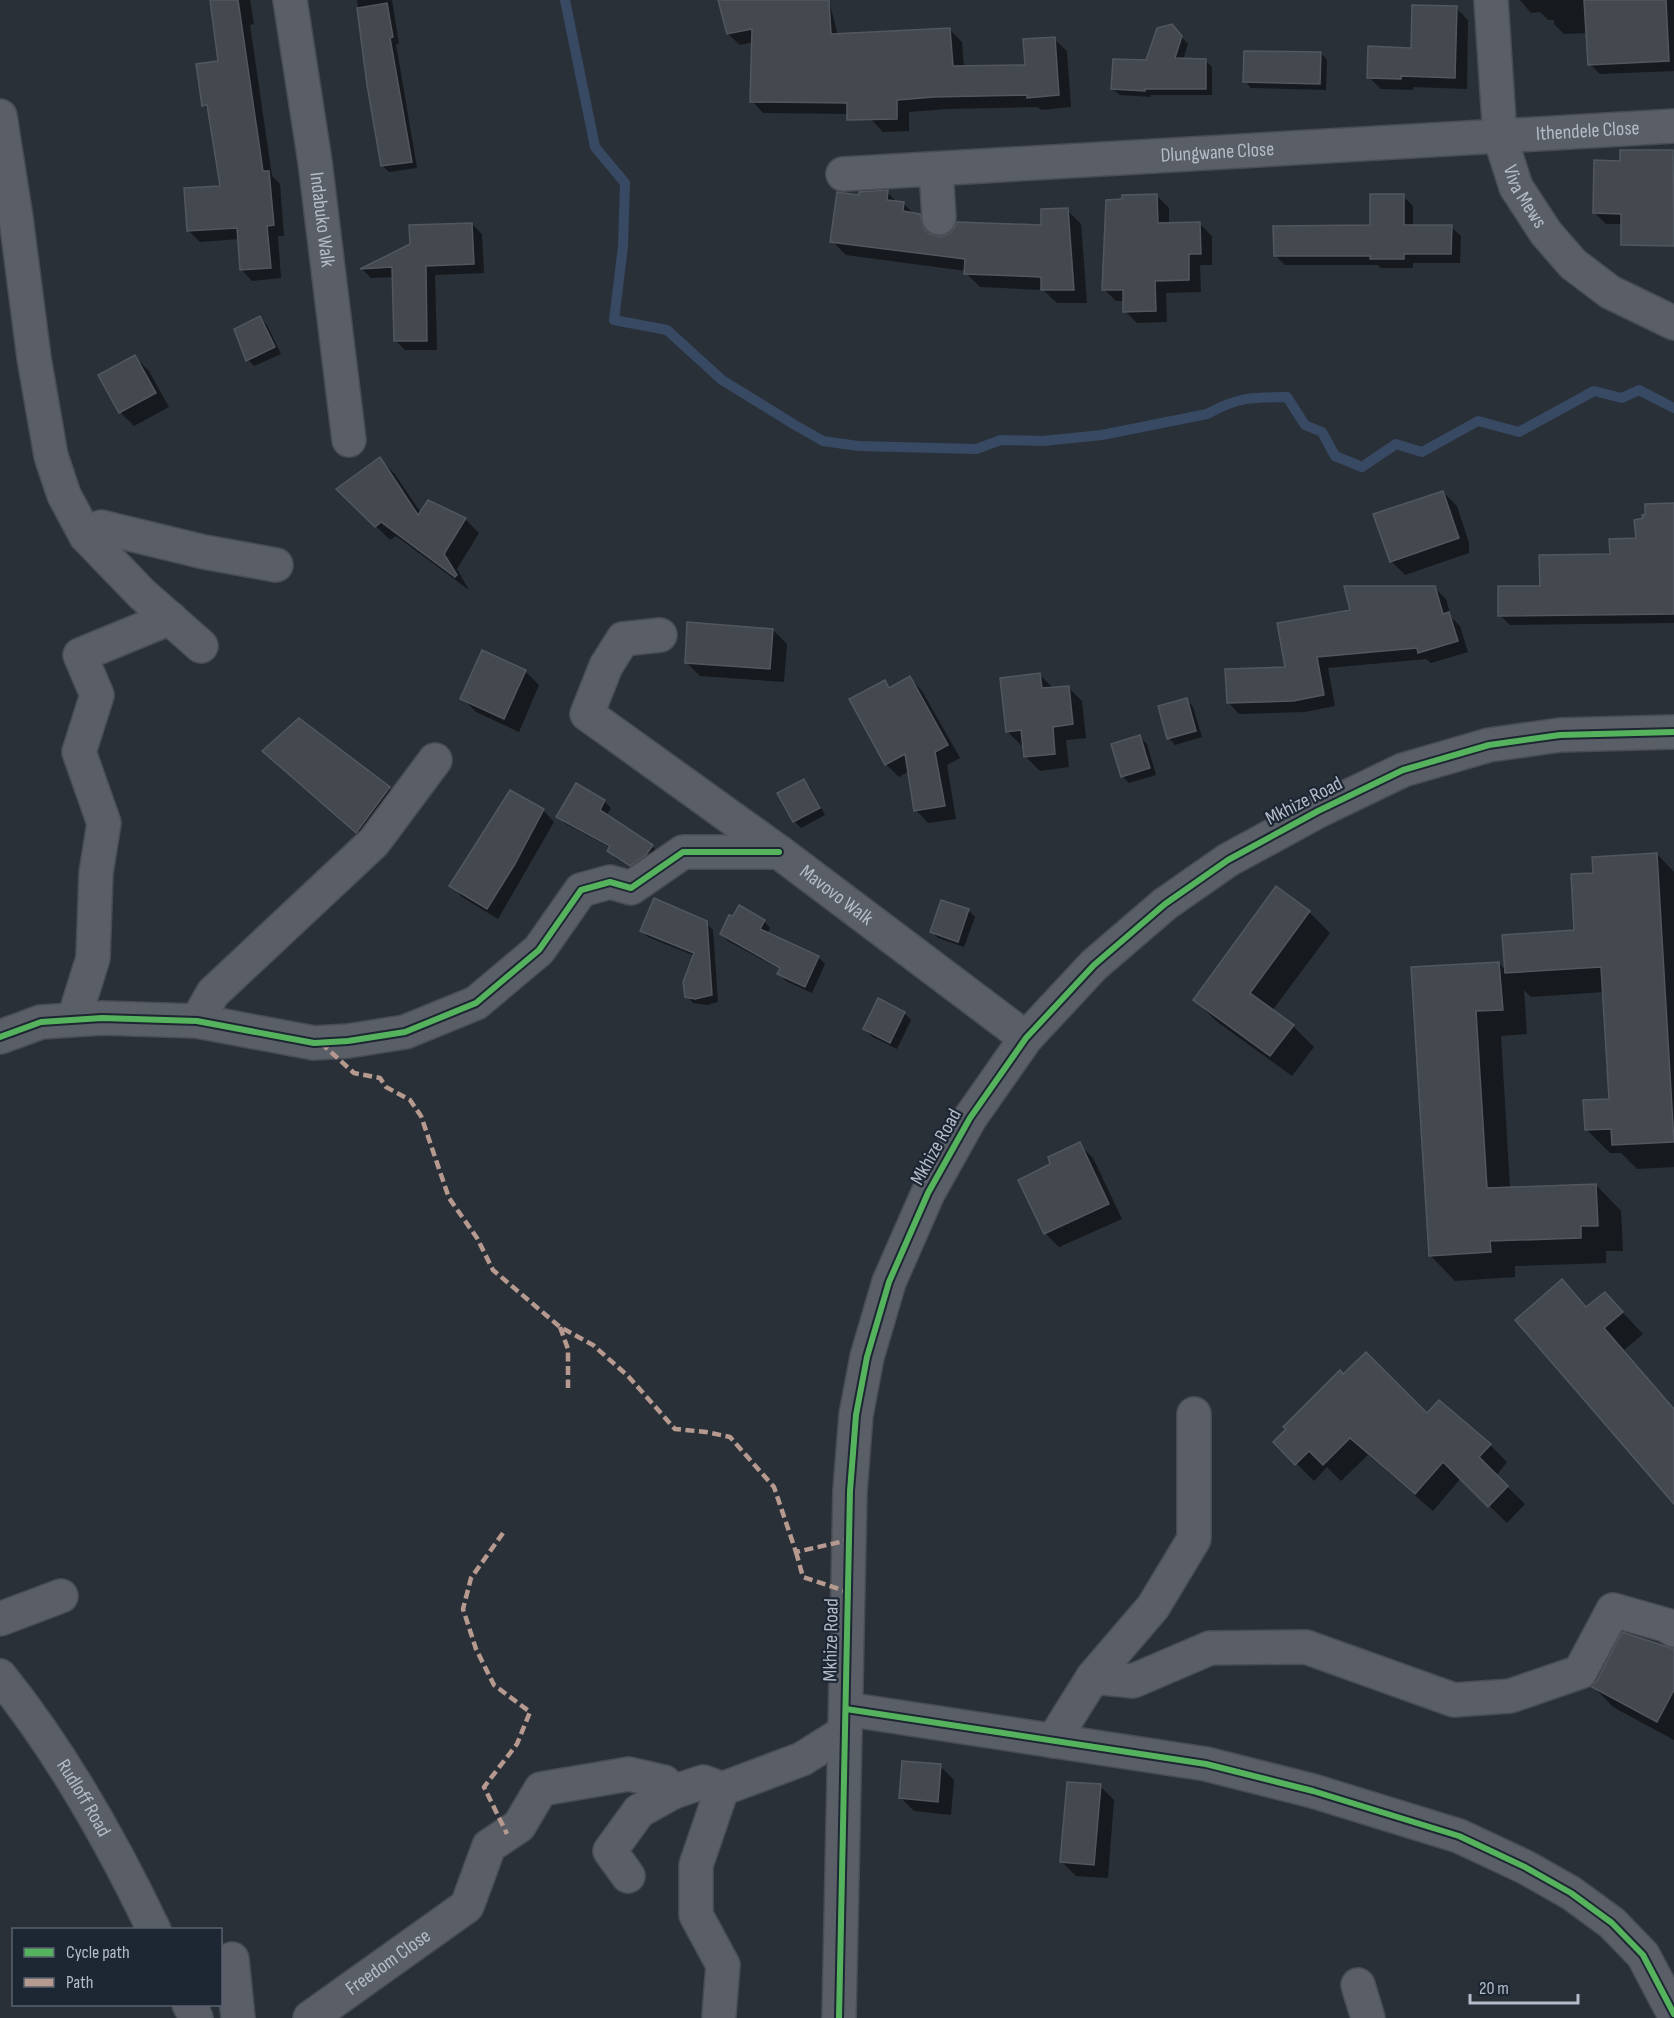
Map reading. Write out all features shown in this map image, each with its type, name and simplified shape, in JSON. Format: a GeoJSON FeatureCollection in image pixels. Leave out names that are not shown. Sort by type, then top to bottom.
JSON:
{"type":"FeatureCollection","features":[{"type":"Feature","properties":{"kind":"street","name":"Indabuko Walk"},"geometry":{"type":"LineString","coordinates":[[290,0],[315,162],[349,440]]}},
{"type":"Feature","properties":{"kind":"street","name":"Viva Mews"},"geometry":{"type":"LineString","coordinates":[[1491,0],[1500,137],[1516,187],[1546,234],[1573,264],[1610,292],[1674,324]]}},
{"type":"Feature","properties":{"kind":"street"},"geometry":{"type":"LineString","coordinates":[[0,116],[16,218],[27,312],[51,456],[64,495],[86,536],[142,594],[201,646]]}},
{"type":"Feature","properties":{"kind":"street","name":"Ithendele Close"},"geometry":{"type":"LineString","coordinates":[[1500,137],[1674,126]]}},
{"type":"Feature","properties":{"kind":"street","name":"Dlungwane Close"},"geometry":{"type":"LineString","coordinates":[[843,174],[1500,137]]}},
{"type":"Feature","properties":{"kind":"street"},"geometry":{"type":"LineString","coordinates":[[936,170],[939,218]]}},
{"type":"Feature","properties":{"kind":"street"},"geometry":{"type":"LineString","coordinates":[[86,536],[101,527],[204,552],[276,565]]}},
{"type":"Feature","properties":{"kind":"street"},"geometry":{"type":"LineString","coordinates":[[74,1019],[93,958],[96,873],[104,823],[79,752],[97,695],[80,655],[170,618]]}},
{"type":"Feature","properties":{"kind":"street","name":"Mavovo Walk"},"geometry":{"type":"LineString","coordinates":[[660,635],[623,639],[606,666],[587,714],[778,852],[1026,1038]]}},
{"type":"Feature","properties":{"kind":"street","name":"Mkhize Road"},"geometry":{"type":"LineString","coordinates":[[839,2018],[850,1491],[856,1415],[867,1357],[889,1282],[928,1193],[970,1118],[1026,1038],[1094,965],[1165,904],[1228,860],[1318,811],[1403,770],[1489,745],[1560,735],[1674,732]]}},
{"type":"Feature","properties":{"kind":"street"},"geometry":{"type":"LineString","coordinates":[[197,1021],[213,993],[374,842],[435,760]]}},
{"type":"Feature","properties":{"kind":"street"},"geometry":{"type":"LineString","coordinates":[[0,1036],[41,1022],[102,1018],[197,1021],[314,1043],[348,1041],[405,1032],[476,1003],[539,950],[581,890],[610,882],[631,888],[683,852],[778,852]]}},
{"type":"Feature","properties":{"kind":"street"},"geometry":{"type":"LineString","coordinates":[[1053,1741],[1093,1677],[1153,1607],[1194,1539],[1194,1413]]}},
{"type":"Feature","properties":{"kind":"street"},"geometry":{"type":"LineString","coordinates":[[0,1619],[61,1596]]}},
{"type":"Feature","properties":{"kind":"street"},"geometry":{"type":"LineString","coordinates":[[1093,1677],[1132,1681],[1210,1648],[1306,1647],[1454,1700],[1510,1696],[1580,1672],[1612,1610],[1666,1625],[1674,1630]]}},
{"type":"Feature","properties":{"kind":"street","name":"Rudloff Road"},"geometry":{"type":"LineString","coordinates":[[0,1676],[55,1749],[119,1859],[154,1928]]}},
{"type":"Feature","properties":{"kind":"street"},"geometry":{"type":"LineString","coordinates":[[628,1876],[610,1851],[639,1810],[673,1792],[703,1782],[722,1788],[802,1759],[846,1720],[1053,1741],[1206,1764],[1313,1791],[1459,1836],[1525,1867],[1571,1893],[1604,1917],[1642,1955],[1670,1996]]}},
{"type":"Feature","properties":{"kind":"street","name":"Freedom Close"},"geometry":{"type":"LineString","coordinates":[[310,2018],[467,1906],[489,1846],[519,1826],[541,1789],[629,1774],[664,1782],[673,1792]]}},
{"type":"Feature","properties":{"kind":"street"},"geometry":{"type":"LineString","coordinates":[[719,2015],[723,1965],[696,1915],[696,1865],[722,1788]]}},
{"type":"Feature","properties":{"kind":"street"},"geometry":{"type":"LineString","coordinates":[[231,1959],[238,2018]]}},
{"type":"Feature","properties":{"kind":"street"},"geometry":{"type":"LineString","coordinates":[[1358,1985],[1368,2018]]}},
{"type":"Feature","properties":{"kind":"building"},"geometry":{"type":"Polygon","coordinates":[[[210,0],[238,0],[263,171],[269,171],[274,225],[267,226],[271,268],[240,270],[237,228],[187,231],[184,188],[220,186],[207,105],[202,106],[196,64],[218,61],[210,0]]]}},
{"type":"Feature","properties":{"kind":"building"},"geometry":{"type":"Polygon","coordinates":[[[718,0],[829,0],[831,34],[950,28],[953,66],[1025,65],[1023,39],[1055,37],[1059,95],[1027,98],[1027,95],[897,100],[897,119],[847,120],[847,103],[750,102],[752,29],[727,34],[718,0]]]}},
{"type":"Feature","properties":{"kind":"building"},"geometry":{"type":"Polygon","coordinates":[[[1584,0],[1666,0],[1669,61],[1588,65],[1584,0]]]}},
{"type":"Feature","properties":{"kind":"building"},"geometry":{"type":"Polygon","coordinates":[[[387,3],[393,37],[390,38],[412,162],[381,166],[357,8],[387,3]]]}},
{"type":"Feature","properties":{"kind":"building"},"geometry":{"type":"Polygon","coordinates":[[[1412,5],[1457,6],[1455,78],[1401,76],[1401,79],[1367,78],[1368,46],[1411,48],[1412,5]]]}},
{"type":"Feature","properties":{"kind":"building"},"geometry":{"type":"Polygon","coordinates":[[[1172,24],[1182,36],[1175,58],[1206,59],[1206,89],[1145,89],[1145,91],[1111,89],[1113,59],[1146,60],[1157,28],[1172,24]]]}},
{"type":"Feature","properties":{"kind":"building"},"geometry":{"type":"Polygon","coordinates":[[[1244,51],[1321,52],[1320,84],[1243,82],[1244,51]]]}},
{"type":"Feature","properties":{"kind":"building"},"geometry":{"type":"Polygon","coordinates":[[[1620,150],[1673,150],[1674,246],[1621,245],[1621,214],[1593,213],[1594,160],[1620,161],[1620,150]]]}},
{"type":"Feature","properties":{"kind":"building"},"geometry":{"type":"Polygon","coordinates":[[[888,190],[887,200],[904,202],[903,211],[920,214],[924,229],[940,237],[950,233],[957,222],[1041,225],[1041,209],[1068,208],[1074,290],[1041,290],[1041,277],[964,274],[965,259],[830,242],[837,192],[859,195],[859,192],[888,190]]]}},
{"type":"Feature","properties":{"kind":"building"},"geometry":{"type":"Polygon","coordinates":[[[1157,194],[1158,223],[1200,222],[1201,254],[1189,254],[1189,280],[1155,281],[1156,311],[1123,312],[1123,290],[1102,290],[1106,200],[1122,199],[1122,195],[1157,194]]]}},
{"type":"Feature","properties":{"kind":"building"},"geometry":{"type":"Polygon","coordinates":[[[1370,194],[1404,194],[1404,225],[1452,225],[1451,254],[1404,254],[1404,259],[1370,259],[1370,256],[1274,256],[1273,226],[1370,225],[1370,194]]]}},
{"type":"Feature","properties":{"kind":"building"},"geometry":{"type":"Polygon","coordinates":[[[472,223],[474,264],[426,266],[427,341],[394,341],[392,267],[360,269],[410,244],[409,225],[472,223]]]}},
{"type":"Feature","properties":{"kind":"building"},"geometry":{"type":"Polygon","coordinates":[[[260,316],[275,347],[246,361],[234,329],[260,316]]]}},
{"type":"Feature","properties":{"kind":"building"},"geometry":{"type":"Polygon","coordinates":[[[135,355],[156,393],[119,413],[98,375],[135,355]]]}},
{"type":"Feature","properties":{"kind":"building"},"geometry":{"type":"Polygon","coordinates":[[[380,457],[418,515],[428,500],[466,518],[444,554],[457,575],[455,577],[381,522],[375,527],[336,489],[380,457]]]}},
{"type":"Feature","properties":{"kind":"building"},"geometry":{"type":"Polygon","coordinates":[[[1443,491],[1459,538],[1390,562],[1373,514],[1443,491]]]}},
{"type":"Feature","properties":{"kind":"building"},"geometry":{"type":"Polygon","coordinates":[[[1674,503],[1674,614],[1498,616],[1498,586],[1540,586],[1539,555],[1610,554],[1609,539],[1636,538],[1634,520],[1643,518],[1645,504],[1674,503]]]}},
{"type":"Feature","properties":{"kind":"building"},"geometry":{"type":"Polygon","coordinates":[[[1344,586],[1435,586],[1443,614],[1449,612],[1458,641],[1418,653],[1417,648],[1317,657],[1324,695],[1293,701],[1227,703],[1225,669],[1285,667],[1277,623],[1350,610],[1344,586]]]}},
{"type":"Feature","properties":{"kind":"building"},"geometry":{"type":"Polygon","coordinates":[[[687,622],[773,629],[770,669],[685,663],[687,622]]]}},
{"type":"Feature","properties":{"kind":"building"},"geometry":{"type":"Polygon","coordinates":[[[482,650],[526,670],[504,719],[460,699],[482,650]]]}},
{"type":"Feature","properties":{"kind":"building"},"geometry":{"type":"Polygon","coordinates":[[[1040,673],[1042,688],[1069,686],[1073,724],[1053,727],[1055,754],[1024,757],[1021,730],[1006,732],[1000,678],[1040,673]]]}},
{"type":"Feature","properties":{"kind":"building"},"geometry":{"type":"Polygon","coordinates":[[[910,676],[948,745],[935,752],[945,806],[914,811],[905,754],[885,765],[849,699],[885,680],[889,688],[910,676]]]}},
{"type":"Feature","properties":{"kind":"building"},"geometry":{"type":"Polygon","coordinates":[[[1187,698],[1196,731],[1167,739],[1158,706],[1187,698]]]}},
{"type":"Feature","properties":{"kind":"building"},"geometry":{"type":"Polygon","coordinates":[[[299,718],[390,787],[356,833],[262,751],[299,718]]]}},
{"type":"Feature","properties":{"kind":"building"},"geometry":{"type":"Polygon","coordinates":[[[1140,735],[1150,768],[1121,777],[1111,744],[1140,735]]]}},
{"type":"Feature","properties":{"kind":"building"},"geometry":{"type":"Polygon","coordinates":[[[804,779],[820,808],[793,822],[777,793],[804,779]]]}},
{"type":"Feature","properties":{"kind":"building"},"geometry":{"type":"Polygon","coordinates":[[[576,783],[605,800],[600,810],[653,845],[646,855],[630,866],[607,851],[610,846],[556,817],[576,783]]]}},
{"type":"Feature","properties":{"kind":"building"},"geometry":{"type":"Polygon","coordinates":[[[510,790],[544,809],[515,864],[487,909],[449,886],[510,790]]]}},
{"type":"Feature","properties":{"kind":"building"},"geometry":{"type":"Polygon","coordinates":[[[1657,853],[1674,1142],[1612,1145],[1611,1129],[1585,1130],[1583,1100],[1609,1099],[1601,967],[1505,973],[1502,935],[1574,930],[1571,874],[1593,873],[1592,857],[1657,853]]]}},
{"type":"Feature","properties":{"kind":"building"},"geometry":{"type":"Polygon","coordinates":[[[1276,886],[1310,911],[1250,993],[1294,1025],[1270,1056],[1193,1000],[1276,886]]]}},
{"type":"Feature","properties":{"kind":"building"},"geometry":{"type":"Polygon","coordinates":[[[654,898],[707,921],[712,995],[695,999],[685,997],[683,982],[694,953],[640,931],[654,898]]]}},
{"type":"Feature","properties":{"kind":"building"},"geometry":{"type":"Polygon","coordinates":[[[941,900],[969,909],[958,942],[930,932],[941,900]]]}},
{"type":"Feature","properties":{"kind":"building"},"geometry":{"type":"Polygon","coordinates":[[[739,905],[765,920],[760,929],[819,956],[805,987],[777,974],[780,968],[720,934],[729,915],[733,916],[739,905]]]}},
{"type":"Feature","properties":{"kind":"building"},"geometry":{"type":"Polygon","coordinates":[[[1499,962],[1503,1010],[1476,1011],[1487,1188],[1596,1184],[1598,1226],[1581,1226],[1581,1238],[1490,1241],[1491,1252],[1429,1256],[1411,967],[1499,962]]]}},
{"type":"Feature","properties":{"kind":"building"},"geometry":{"type":"Polygon","coordinates":[[[878,998],[905,1012],[890,1043],[863,1029],[878,998]]]}},
{"type":"Feature","properties":{"kind":"building"},"geometry":{"type":"Polygon","coordinates":[[[1080,1142],[1109,1204],[1044,1234],[1018,1180],[1050,1164],[1048,1157],[1080,1142]]]}},
{"type":"Feature","properties":{"kind":"building"},"geometry":{"type":"Polygon","coordinates":[[[1562,1279],[1586,1307],[1605,1292],[1623,1312],[1604,1328],[1674,1409],[1674,1504],[1515,1320],[1562,1279]]]}},
{"type":"Feature","properties":{"kind":"building"},"geometry":{"type":"Polygon","coordinates":[[[1366,1352],[1427,1413],[1439,1400],[1491,1444],[1479,1457],[1508,1486],[1488,1507],[1443,1462],[1415,1494],[1350,1438],[1323,1465],[1309,1451],[1295,1465],[1273,1442],[1286,1429],[1283,1427],[1340,1370],[1343,1374],[1366,1352]]]}},
{"type":"Feature","properties":{"kind":"building"},"geometry":{"type":"Polygon","coordinates":[[[1622,1632],[1674,1649],[1674,1690],[1657,1722],[1590,1686],[1597,1681],[1622,1632]]]}},
{"type":"Feature","properties":{"kind":"building"},"geometry":{"type":"Polygon","coordinates":[[[902,1761],[941,1764],[938,1802],[899,1798],[902,1761]]]}},
{"type":"Feature","properties":{"kind":"building"},"geometry":{"type":"Polygon","coordinates":[[[1067,1782],[1101,1784],[1094,1865],[1060,1862],[1067,1782]]]}},
{"type":"Feature","properties":{"kind":"waterway"},"geometry":{"type":"LineString","coordinates":[[565,0],[595,147],[625,183],[623,246],[614,320],[667,330],[722,380],[823,441],[858,446],[976,449],[1001,440],[1043,441],[1102,435],[1207,414],[1246,399],[1287,397],[1305,425],[1322,432],[1335,456],[1362,467],[1396,444],[1422,452],[1478,421],[1519,432],[1594,391],[1622,398],[1639,390],[1674,408]]}},
{"type":"Feature","properties":{"kind":"marked path"},"geometry":{"type":"LineString","coordinates":[[321,1043],[354,1073],[380,1078],[386,1087],[410,1100],[421,1116],[449,1198],[477,1238],[493,1270],[560,1327],[593,1345],[628,1376],[675,1429],[730,1437],[774,1487],[796,1552],[849,1540]]}},
{"type":"Feature","properties":{"kind":"marked path"},"geometry":{"type":"LineString","coordinates":[[560,1327],[568,1349],[568,1388]]}},
{"type":"Feature","properties":{"kind":"marked path"},"geometry":{"type":"LineString","coordinates":[[503,1533],[471,1578],[463,1609],[476,1649],[494,1685],[530,1712],[517,1744],[484,1787],[507,1834]]}},
{"type":"Feature","properties":{"kind":"marked path"},"geometry":{"type":"LineString","coordinates":[[796,1552],[803,1577],[848,1592]]}},
{"type":"Feature","properties":{"kind":"cycle path"},"geometry":{"type":"LineString","coordinates":[[839,2018],[850,1491],[856,1415],[867,1357],[889,1282],[928,1193],[970,1118],[1026,1038],[1094,965],[1165,904],[1228,860],[1318,811],[1403,770],[1489,745],[1560,735],[1674,732]]}},
{"type":"Feature","properties":{"kind":"cycle path"},"geometry":{"type":"LineString","coordinates":[[0,1037],[41,1022],[102,1018],[197,1021],[314,1043],[348,1041],[405,1032],[476,1003],[539,950],[581,890],[610,882],[631,888],[683,852],[779,852]]}},
{"type":"Feature","properties":{"kind":"cycle path"},"geometry":{"type":"LineString","coordinates":[[846,1709],[1206,1764],[1313,1791],[1459,1836],[1525,1867],[1571,1893],[1612,1923],[1643,1955],[1674,2014]]}}]}
